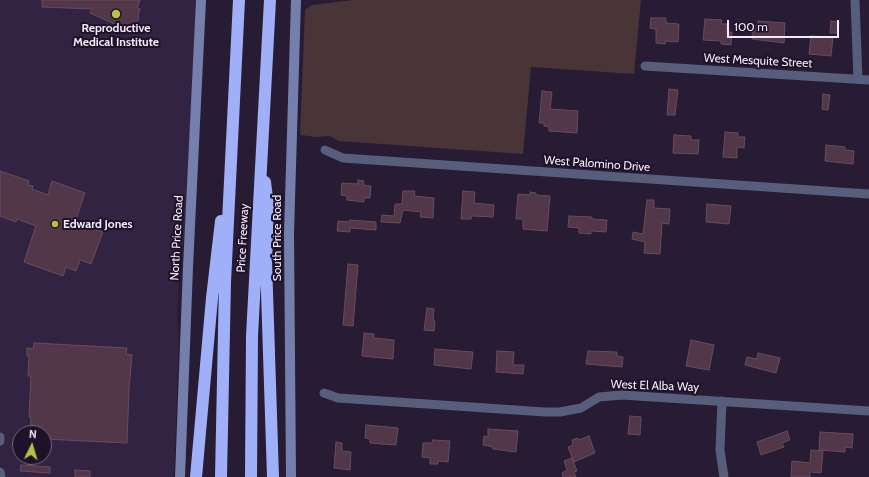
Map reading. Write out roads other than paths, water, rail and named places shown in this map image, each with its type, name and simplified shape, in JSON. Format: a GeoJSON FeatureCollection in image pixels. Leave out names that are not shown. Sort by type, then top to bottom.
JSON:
{"type":"FeatureCollection","features":[{"type":"Feature","properties":{"kind":"highway","name":"Price Freeway"},"geometry":{"type":"LineString","coordinates":[[221,477],[224,282],[239,0]]}},
{"type":"Feature","properties":{"kind":"highway","name":"Price Freeway"},"geometry":{"type":"LineString","coordinates":[[251,477],[252,336],[270,0]]}},
{"type":"Feature","properties":{"kind":"highway"},"geometry":{"type":"LineString","coordinates":[[196,477],[217,245],[232,141]]}},
{"type":"Feature","properties":{"kind":"highway"},"geometry":{"type":"LineString","coordinates":[[261,149],[268,206],[266,268],[273,477]]}},
{"type":"Feature","properties":{"kind":"main road","name":"North Price Road"},"geometry":{"type":"LineString","coordinates":[[180,477],[188,267],[201,0]]}},
{"type":"Feature","properties":{"kind":"main road","name":"South Price Road"},"geometry":{"type":"LineString","coordinates":[[291,477],[289,233],[291,125],[296,0]]}},
{"type":"Feature","properties":{"kind":"street"},"geometry":{"type":"LineString","coordinates":[[855,0],[858,79]]}},
{"type":"Feature","properties":{"kind":"street","name":"West Mesquite Street"},"geometry":{"type":"LineString","coordinates":[[645,66],[869,80]]}},
{"type":"Feature","properties":{"kind":"street","name":"West Palomino Drive"},"geometry":{"type":"LineString","coordinates":[[325,150],[343,158],[869,194]]}},
{"type":"Feature","properties":{"kind":"street","name":"West El Alba Way"},"geometry":{"type":"LineString","coordinates":[[324,393],[338,398],[545,412],[560,412],[581,408],[599,397],[622,395],[869,411]]}},
{"type":"Feature","properties":{"kind":"street"},"geometry":{"type":"LineString","coordinates":[[722,401],[720,450],[724,477]]}},
{"type":"Feature","properties":{"kind":"street"},"geometry":{"type":"LineString","coordinates":[[0,472],[1,477]]}},
{"type":"Feature","properties":{"kind":"place","name":"Reproductive Medical Institute"},"geometry":{"type":"Point","coordinates":[116,14]}},
{"type":"Feature","properties":{"kind":"place","name":"Edward Jones"},"geometry":{"type":"Point","coordinates":[55,224]}}]}
